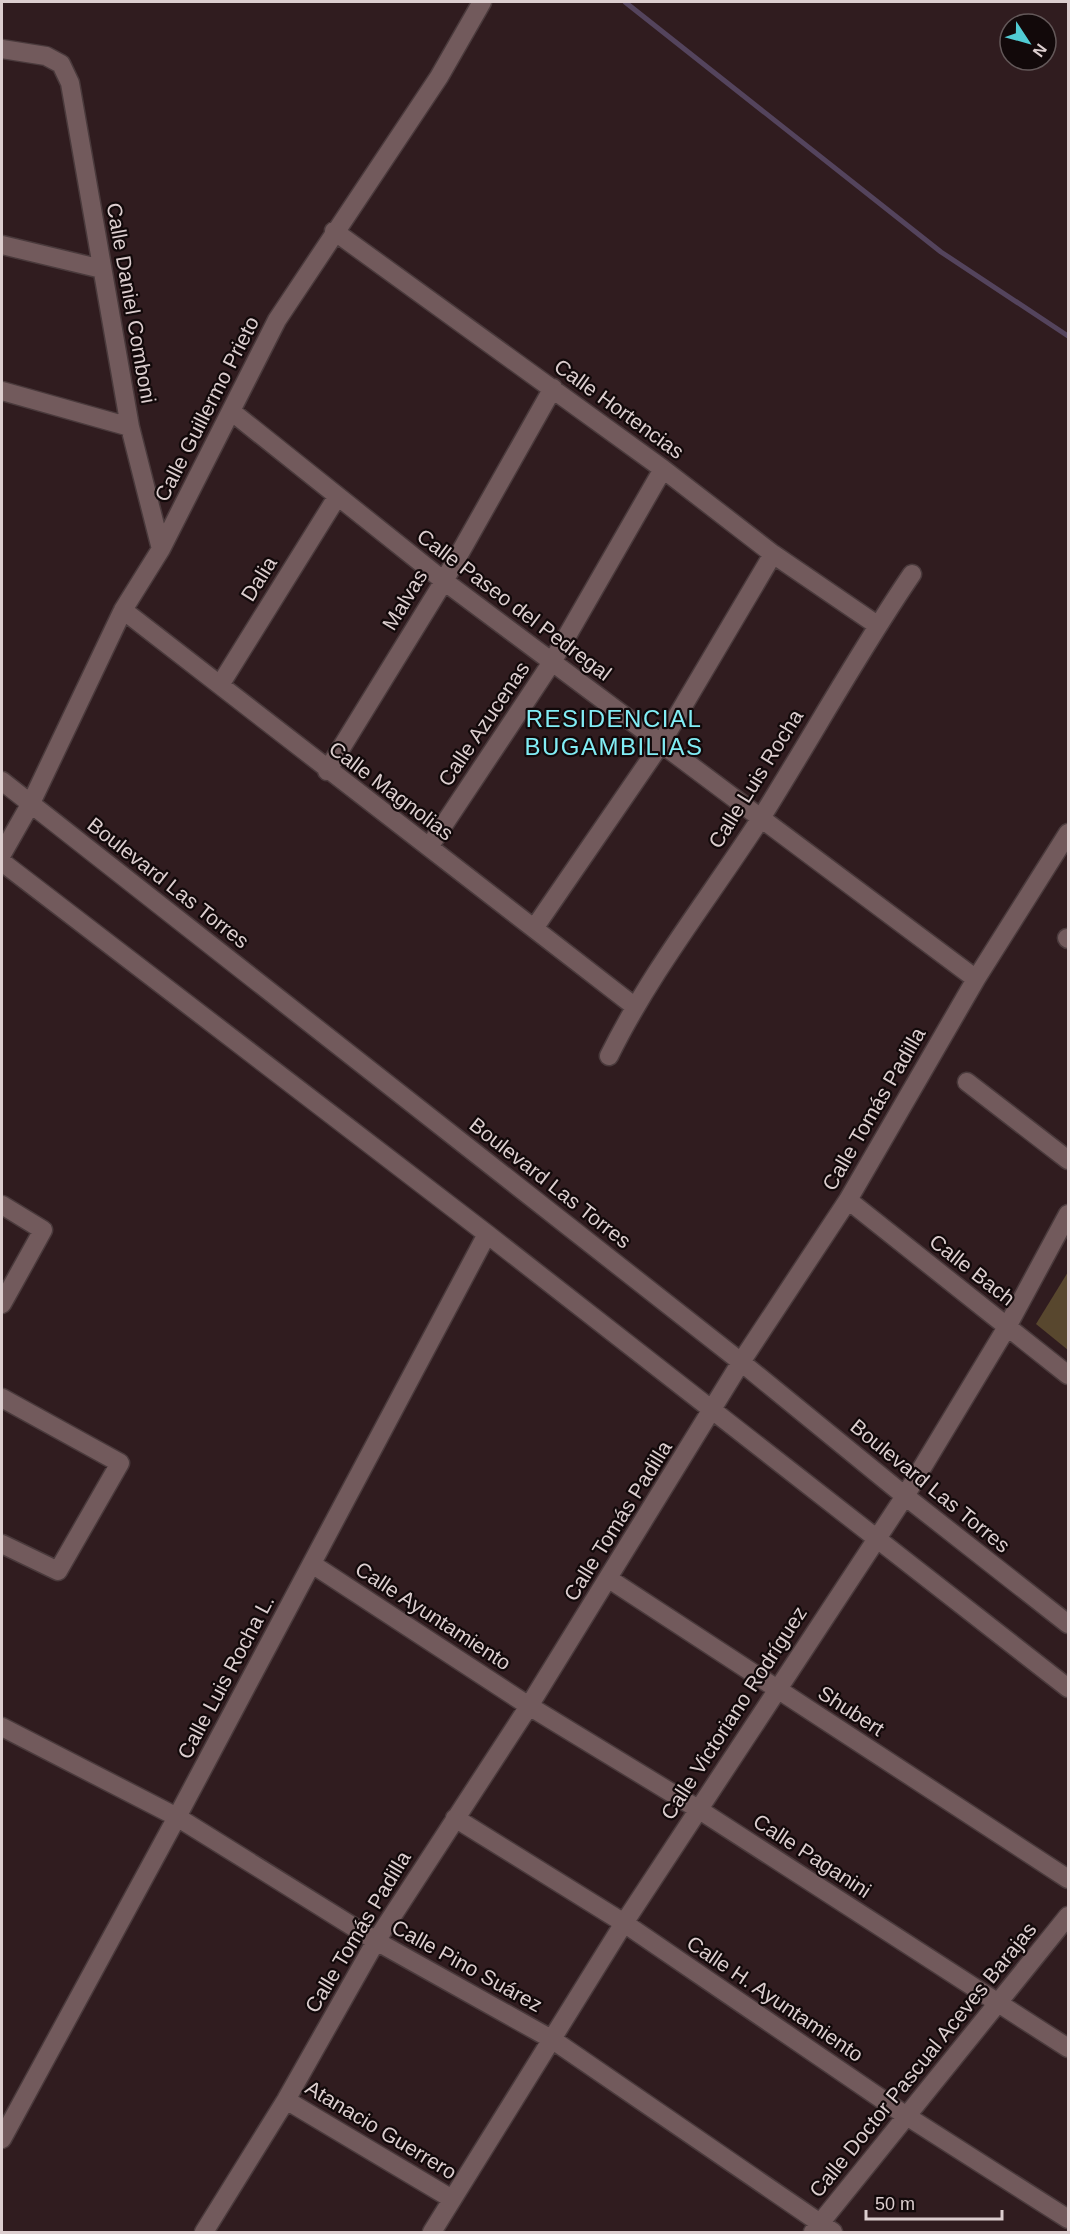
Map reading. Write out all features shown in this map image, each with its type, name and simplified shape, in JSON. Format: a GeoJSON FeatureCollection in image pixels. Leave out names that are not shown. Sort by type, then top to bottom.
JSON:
{"type":"FeatureCollection","features":[{"type":"Feature","properties":{"kind":"street","name":"Calle Guillermo Prieto"},"geometry":{"type":"LineString","coordinates":[[2,854],[31,803],[123,610],[160,549],[277,320],[334,231],[439,77],[482,2]]}},
{"type":"Feature","properties":{"kind":"street","name":"Calle Daniel Comboni"},"geometry":{"type":"LineString","coordinates":[[2,49],[46,56],[61,64],[70,83],[130,427],[160,549]]}},
{"type":"Feature","properties":{"kind":"street","name":"Calle Hortencias"},"geometry":{"type":"LineString","coordinates":[[334,231],[553,388],[773,554],[877,625]]}},
{"type":"Feature","properties":{"kind":"street"},"geometry":{"type":"LineString","coordinates":[[2,245],[102,269]]}},
{"type":"Feature","properties":{"kind":"street","name":"Malvas"},"geometry":{"type":"LineString","coordinates":[[327,771],[444,581],[553,388]]}},
{"type":"Feature","properties":{"kind":"street"},"geometry":{"type":"LineString","coordinates":[[2,391],[130,427]]}},
{"type":"Feature","properties":{"kind":"street","name":"Calle Paseo del Pedregal"},"geometry":{"type":"LineString","coordinates":[[231,411],[444,581],[976,979]]}},
{"type":"Feature","properties":{"kind":"street","name":"Calle Azucenas"},"geometry":{"type":"LineString","coordinates":[[429,847],[552,662],[663,469]]}},
{"type":"Feature","properties":{"kind":"street","name":"Dalia"},"geometry":{"type":"LineString","coordinates":[[220,685],[337,497]]}},
{"type":"Feature","properties":{"kind":"street"},"geometry":{"type":"LineString","coordinates":[[535,927],[660,744],[773,554]]}},
{"type":"Feature","properties":{"kind":"street","name":"Calle Luis Rocha"},"geometry":{"type":"LineString","coordinates":[[609,1056],[634,1006],[761,818],[877,625],[912,574]]}},
{"type":"Feature","properties":{"kind":"street","name":"Calle Magnolias"},"geometry":{"type":"LineString","coordinates":[[123,610],[327,771],[535,927],[634,1006]]}},
{"type":"Feature","properties":{"kind":"street","name":"Boulevard Las Torres"},"geometry":{"type":"LineString","coordinates":[[2,781],[741,1362],[905,1496],[1068,1624]]}},
{"type":"Feature","properties":{"kind":"street","name":"Calle Tomás Padilla"},"geometry":{"type":"LineString","coordinates":[[204,2232],[286,2100],[376,1941],[529,1706],[713,1412],[741,1362],[848,1200],[976,979],[1068,833]]}},
{"type":"Feature","properties":{"kind":"street"},"geometry":{"type":"LineString","coordinates":[[2,862],[487,1234],[1068,1688]]}},
{"type":"Feature","properties":{"kind":"street"},"geometry":{"type":"LineString","coordinates":[[967,1082],[1068,1160]]}},
{"type":"Feature","properties":{"kind":"street","name":"Calle Bach"},"geometry":{"type":"LineString","coordinates":[[848,1200],[1068,1375]]}},
{"type":"Feature","properties":{"kind":"street"},"geometry":{"type":"LineString","coordinates":[[2,1205],[43,1230],[2,1304]]}},
{"type":"Feature","properties":{"kind":"street","name":"Calle Victoriano Rodríguez"},"geometry":{"type":"LineString","coordinates":[[432,2232],[624,1923],[875,1537],[905,1496],[1007,1326],[1068,1215]]}},
{"type":"Feature","properties":{"kind":"street","name":"Calle Luis Rocha L."},"geometry":{"type":"LineString","coordinates":[[2,2139],[177,1817],[487,1234]]}},
{"type":"Feature","properties":{"kind":"street"},"geometry":{"type":"LineString","coordinates":[[2,1398],[120,1463],[58,1570],[2,1544]]}},
{"type":"Feature","properties":{"kind":"street","name":"Calle Ayuntamiento"},"geometry":{"type":"LineString","coordinates":[[312,1564],[529,1706]]}},
{"type":"Feature","properties":{"kind":"street","name":"Shubert"},"geometry":{"type":"LineString","coordinates":[[609,1579],[1068,1879]]}},
{"type":"Feature","properties":{"kind":"street","name":"Calle Paganini"},"geometry":{"type":"LineString","coordinates":[[529,1706],[698,1809],[1068,2048]]}},
{"type":"Feature","properties":{"kind":"street","name":"Calle Pino Suárez"},"geometry":{"type":"LineString","coordinates":[[2,1727],[177,1817],[376,1941],[553,2040],[822,2229]]}},
{"type":"Feature","properties":{"kind":"street","name":"Calle H. Ayuntamiento"},"geometry":{"type":"LineString","coordinates":[[455,1818],[624,1923],[905,2115],[1068,2219]]}},
{"type":"Feature","properties":{"kind":"street","name":"Calle Doctor Pascual Aceves Barajas"},"geometry":{"type":"LineString","coordinates":[[822,2229],[905,2115],[1068,1916]]}},
{"type":"Feature","properties":{"kind":"street","name":"Atanacio Guerrero"},"geometry":{"type":"LineString","coordinates":[[286,2100],[452,2199]]}},
{"type":"Feature","properties":{"kind":"shaded area"},"geometry":{"type":"Polygon","coordinates":[[[1068,1272],[1068,1350],[1036,1324],[1068,1272]]]}},
{"type":"Feature","properties":{"kind":"waterway"},"geometry":{"type":"LineString","coordinates":[[625,2],[941,252],[1068,336]]}},
{"type":"Feature","properties":{"kind":"district","name":"RESIDENCIAL BUGAMBILIAS"},"geometry":{"type":"Point","coordinates":[614,733]}}]}
